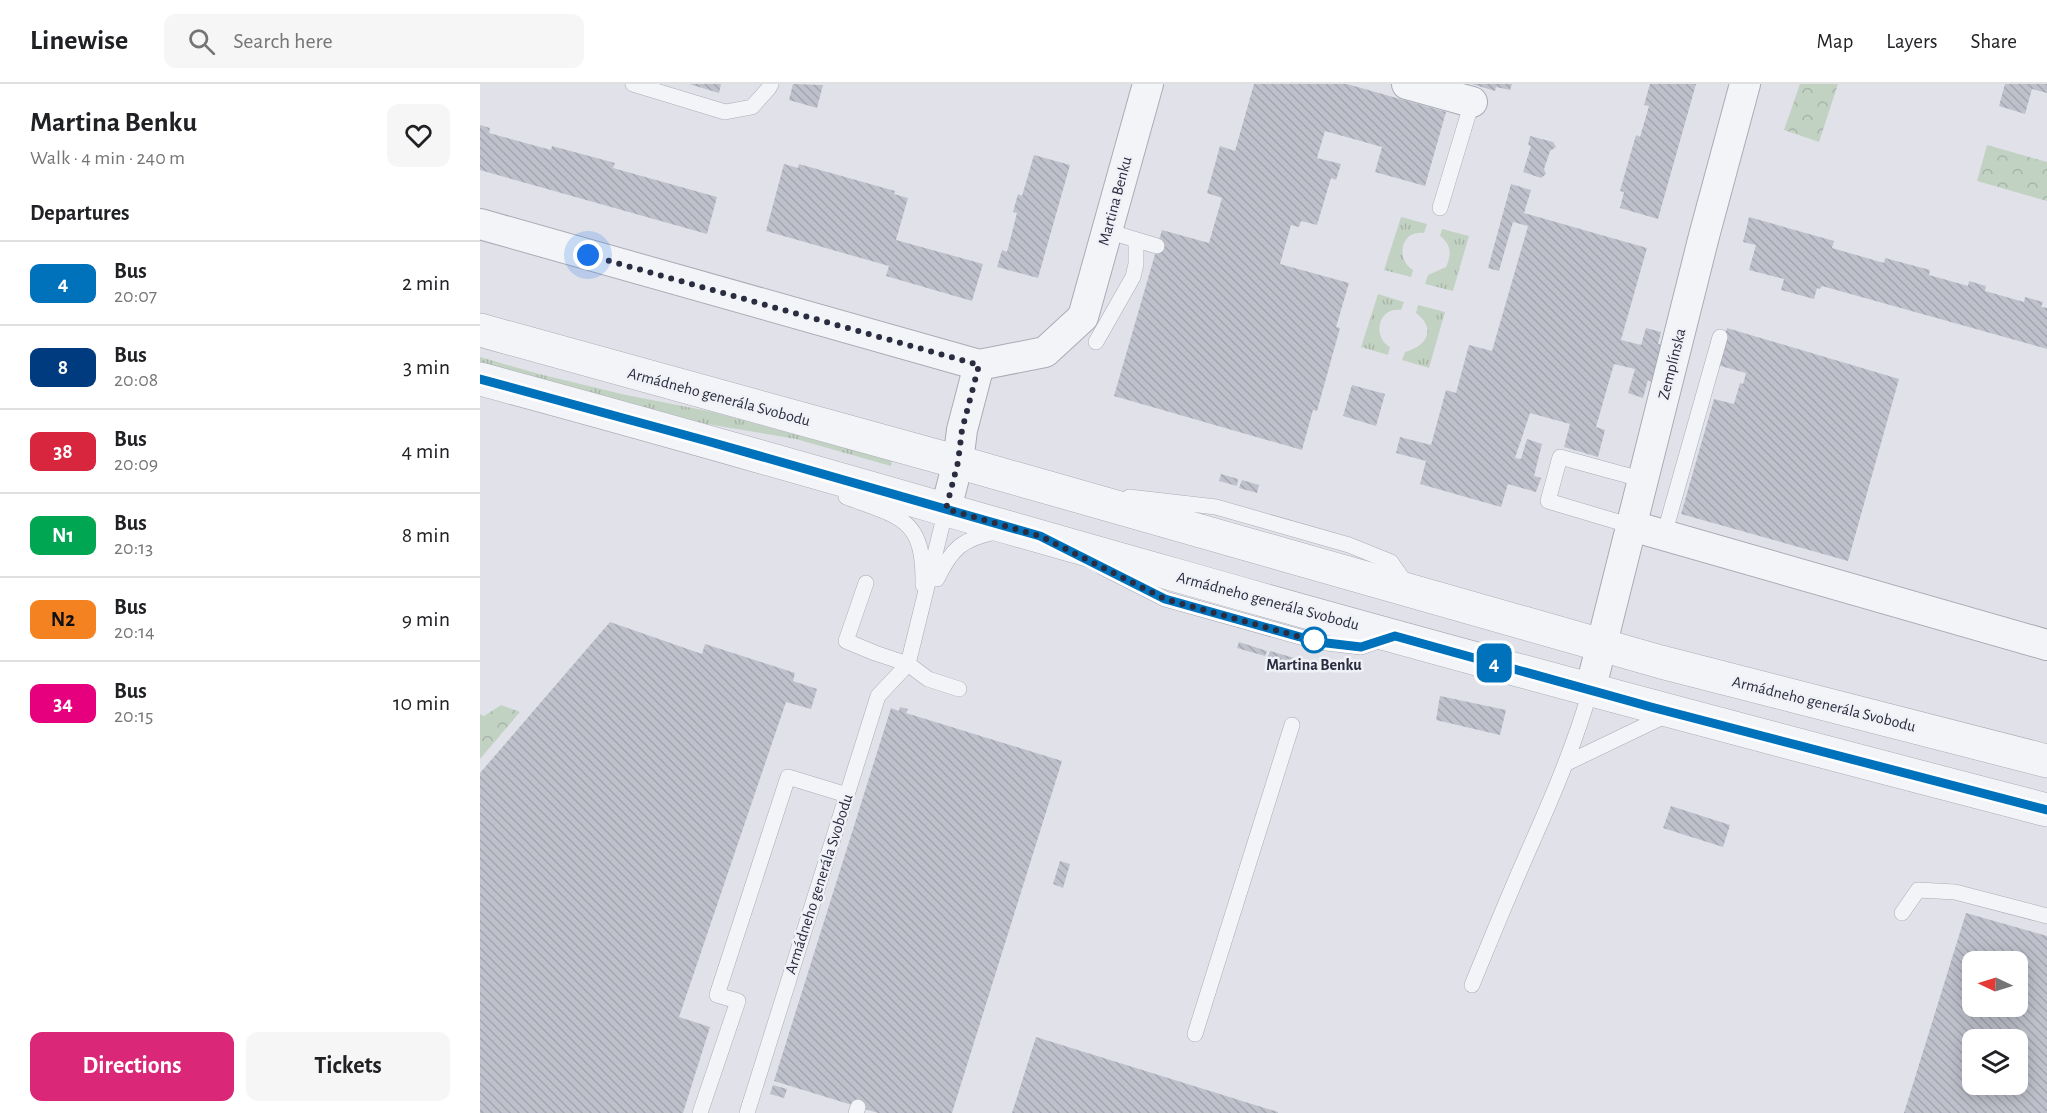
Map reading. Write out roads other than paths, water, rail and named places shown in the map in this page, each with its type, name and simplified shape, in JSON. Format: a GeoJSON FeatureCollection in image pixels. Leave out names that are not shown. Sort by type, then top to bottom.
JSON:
{"type":"FeatureCollection","features":[{"type":"Feature","properties":{"kind":"street","name":"Martina Benku"},"geometry":{"type":"LineString","coordinates":[[979,365],[1045,352],[1083,317],[1148,84]]}},
{"type":"Feature","properties":{"kind":"street"},"geometry":{"type":"LineString","coordinates":[[1407,84],[1472,102]]}},
{"type":"Feature","properties":{"kind":"street","name":"Zemplínska"},"geometry":{"type":"LineString","coordinates":[[1602,645],[1704,236],[1745,84]]}},
{"type":"Feature","properties":{"kind":"street"},"geometry":{"type":"LineString","coordinates":[[480,224],[979,365],[962,430],[958,462],[946,509]]}},
{"type":"Feature","properties":{"kind":"street","name":"Armádneho generála Svobodu"},"geometry":{"type":"LineString","coordinates":[[480,330],[958,462],[1602,645],[2047,761]]}},
{"type":"Feature","properties":{"kind":"street","name":"Armádneho generála Svobodu"},"geometry":{"type":"LineString","coordinates":[[480,379],[1590,691],[2047,810]]}},
{"type":"Feature","properties":{"kind":"street"},"geometry":{"type":"LineString","coordinates":[[1632,526],[2047,645]]}},
{"type":"Feature","properties":{"kind":"street"},"geometry":{"type":"LineString","coordinates":[[1590,691],[1602,645]]}},
{"type":"Feature","properties":{"kind":"lane"},"geometry":{"type":"LineString","coordinates":[[633,84],[725,112],[752,107],[770,86]]}},
{"type":"Feature","properties":{"kind":"lane"},"geometry":{"type":"LineString","coordinates":[[1440,208],[1472,102]]}},
{"type":"Feature","properties":{"kind":"lane"},"geometry":{"type":"LineString","coordinates":[[1107,231],[1157,246]]}},
{"type":"Feature","properties":{"kind":"lane"},"geometry":{"type":"LineString","coordinates":[[1096,342],[1133,277],[1137,264],[1136,240]]}},
{"type":"Feature","properties":{"kind":"lane"},"geometry":{"type":"LineString","coordinates":[[1664,535],[1720,337]]}},
{"type":"Feature","properties":{"kind":"lane","name":"Armádneho generála Svobodu"},"geometry":{"type":"LineString","coordinates":[[707,441],[888,513],[905,522],[917,538],[922,550],[922,609]]}},
{"type":"Feature","properties":{"kind":"lane"},"geometry":{"type":"LineString","coordinates":[[1632,526],[1548,501],[1560,457],[1644,480]]}},
{"type":"Feature","properties":{"kind":"lane"},"geometry":{"type":"LineString","coordinates":[[908,664],[946,509]]}},
{"type":"Feature","properties":{"kind":"lane"},"geometry":{"type":"LineString","coordinates":[[922,609],[946,560],[961,544],[980,535],[1029,533]]}},
{"type":"Feature","properties":{"kind":"lane"},"geometry":{"type":"LineString","coordinates":[[866,583],[846,641],[908,664],[928,679],[959,689]]}},
{"type":"Feature","properties":{"kind":"lane","name":"Armádneho generála Svobodu"},"geometry":{"type":"LineString","coordinates":[[747,1113],[878,696],[908,664]]}},
{"type":"Feature","properties":{"kind":"lane"},"geometry":{"type":"LineString","coordinates":[[1472,985],[1567,763],[1590,691]]}},
{"type":"Feature","properties":{"kind":"lane"},"geometry":{"type":"LineString","coordinates":[[1567,763],[1671,713]]}},
{"type":"Feature","properties":{"kind":"lane"},"geometry":{"type":"LineString","coordinates":[[1195,1034],[1292,725]]}},
{"type":"Feature","properties":{"kind":"lane"},"geometry":{"type":"LineString","coordinates":[[700,1113],[738,1001],[717,995],[788,777],[847,795]]}},
{"type":"Feature","properties":{"kind":"lane"},"geometry":{"type":"LineString","coordinates":[[1902,913],[1918,890],[1955,892],[2047,916]]}},
{"type":"Feature","properties":{"kind":"place","name":"Martina Benku"},"geometry":{"type":"Point","coordinates":[1314,640]}}]}
